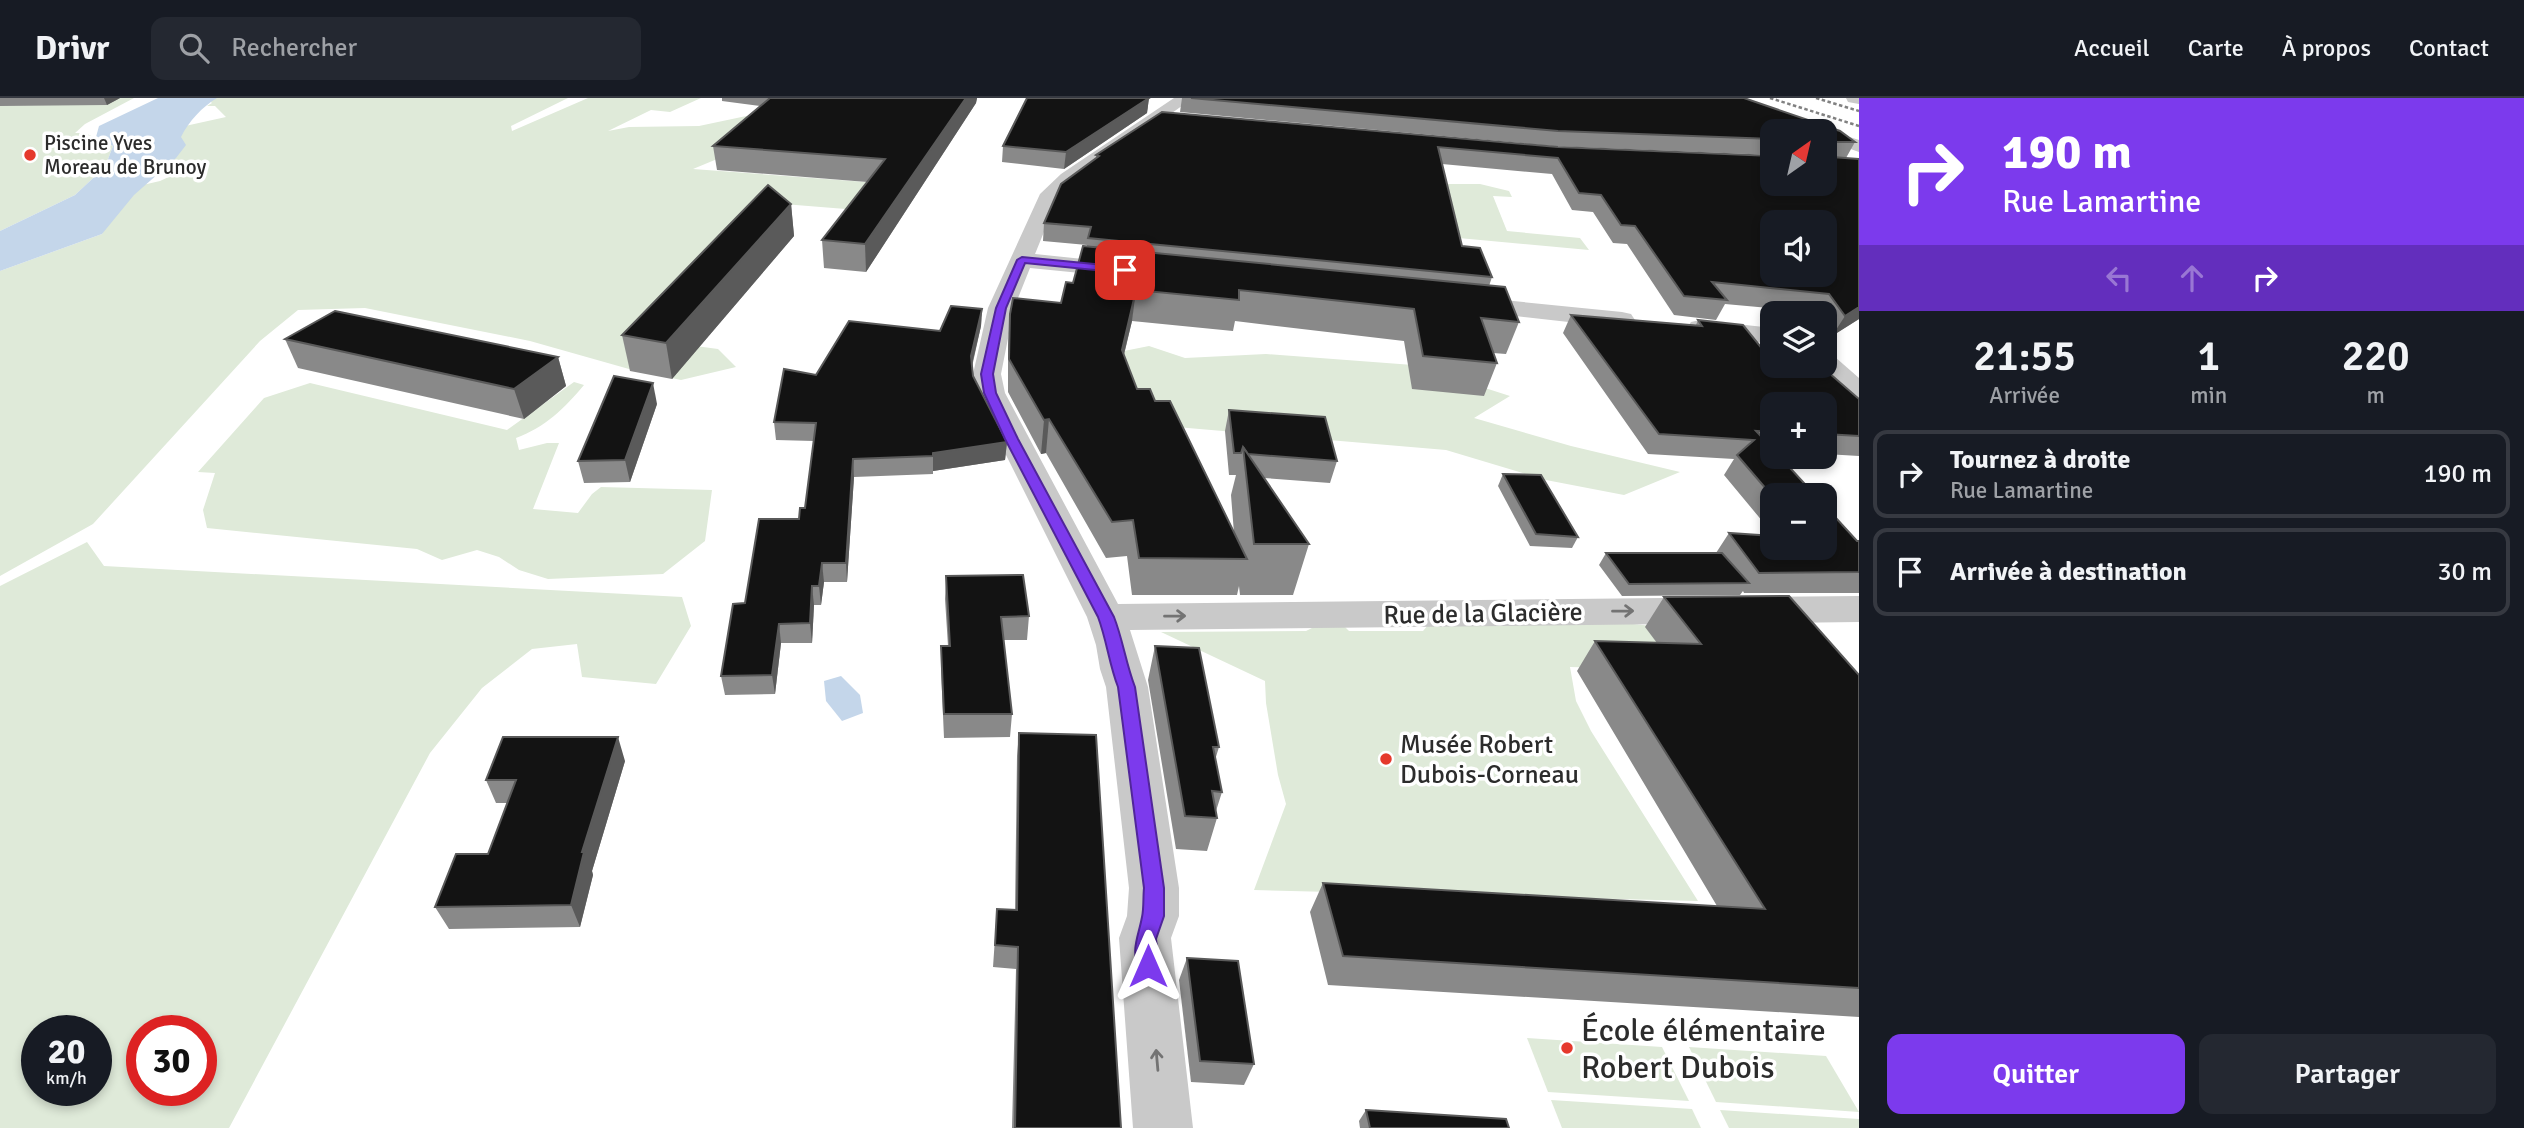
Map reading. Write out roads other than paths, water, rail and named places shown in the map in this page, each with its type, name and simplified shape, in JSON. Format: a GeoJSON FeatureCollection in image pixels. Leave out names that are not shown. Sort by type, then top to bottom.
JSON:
{"type":"FeatureCollection","features":[{"type":"Feature","properties":{"kind":"street"},"geometry":{"type":"LineString","coordinates":[[1163,1128],[1145,939],[1153,916],[1154,888],[1126,687],[1106,617],[1012,439],[990,393],[987,374],[1001,308],[1047,198],[1068,178],[1169,110]]}},
{"type":"Feature","properties":{"kind":"street"},"geometry":{"type":"LineString","coordinates":[[1838,139],[1859,146]]}},
{"type":"Feature","properties":{"kind":"street"},"geometry":{"type":"LineString","coordinates":[[1022,260],[1152,273]]}},
{"type":"Feature","properties":{"kind":"street"},"geometry":{"type":"LineString","coordinates":[[1436,301],[1651,323]]}},
{"type":"Feature","properties":{"kind":"street"},"geometry":{"type":"LineString","coordinates":[[1678,326],[1760,334]]}},
{"type":"Feature","properties":{"kind":"street"},"geometry":{"type":"LineString","coordinates":[[1837,374],[1859,393]]}},
{"type":"Feature","properties":{"kind":"street","name":"Rue de la Glacière"},"geometry":{"type":"LineString","coordinates":[[1106,617],[1859,609]]}},
{"type":"Feature","properties":{"kind":"water"},"geometry":{"type":"Polygon","coordinates":[[[158,98],[217,98],[201,110],[188,125],[181,137],[186,145],[176,158],[134,195],[102,234],[0,271],[0,231],[75,195],[105,167],[113,146],[96,137],[99,126],[158,98]]]}},
{"type":"Feature","properties":{"kind":"water"},"geometry":{"type":"Polygon","coordinates":[[[841,676],[860,695],[863,713],[842,721],[826,701],[824,681],[841,676]]]}},
{"type":"Feature","properties":{"kind":"railway"},"geometry":{"type":"LineString","coordinates":[[1770,98],[1859,126]]}},
{"type":"Feature","properties":{"kind":"railway"},"geometry":{"type":"LineString","coordinates":[[1816,98],[1859,111]]}},
{"type":"Feature","properties":{"kind":"place","name":"Piscine Yves Moreau de Brunoy"},"geometry":{"type":"Point","coordinates":[30,155]}},
{"type":"Feature","properties":{"kind":"place","name":"Musée Robert Dubois-Corneau"},"geometry":{"type":"Point","coordinates":[1386,759]}},
{"type":"Feature","properties":{"kind":"place","name":"École élémentaire Robert Dubois"},"geometry":{"type":"Point","coordinates":[1567,1048]}}]}
